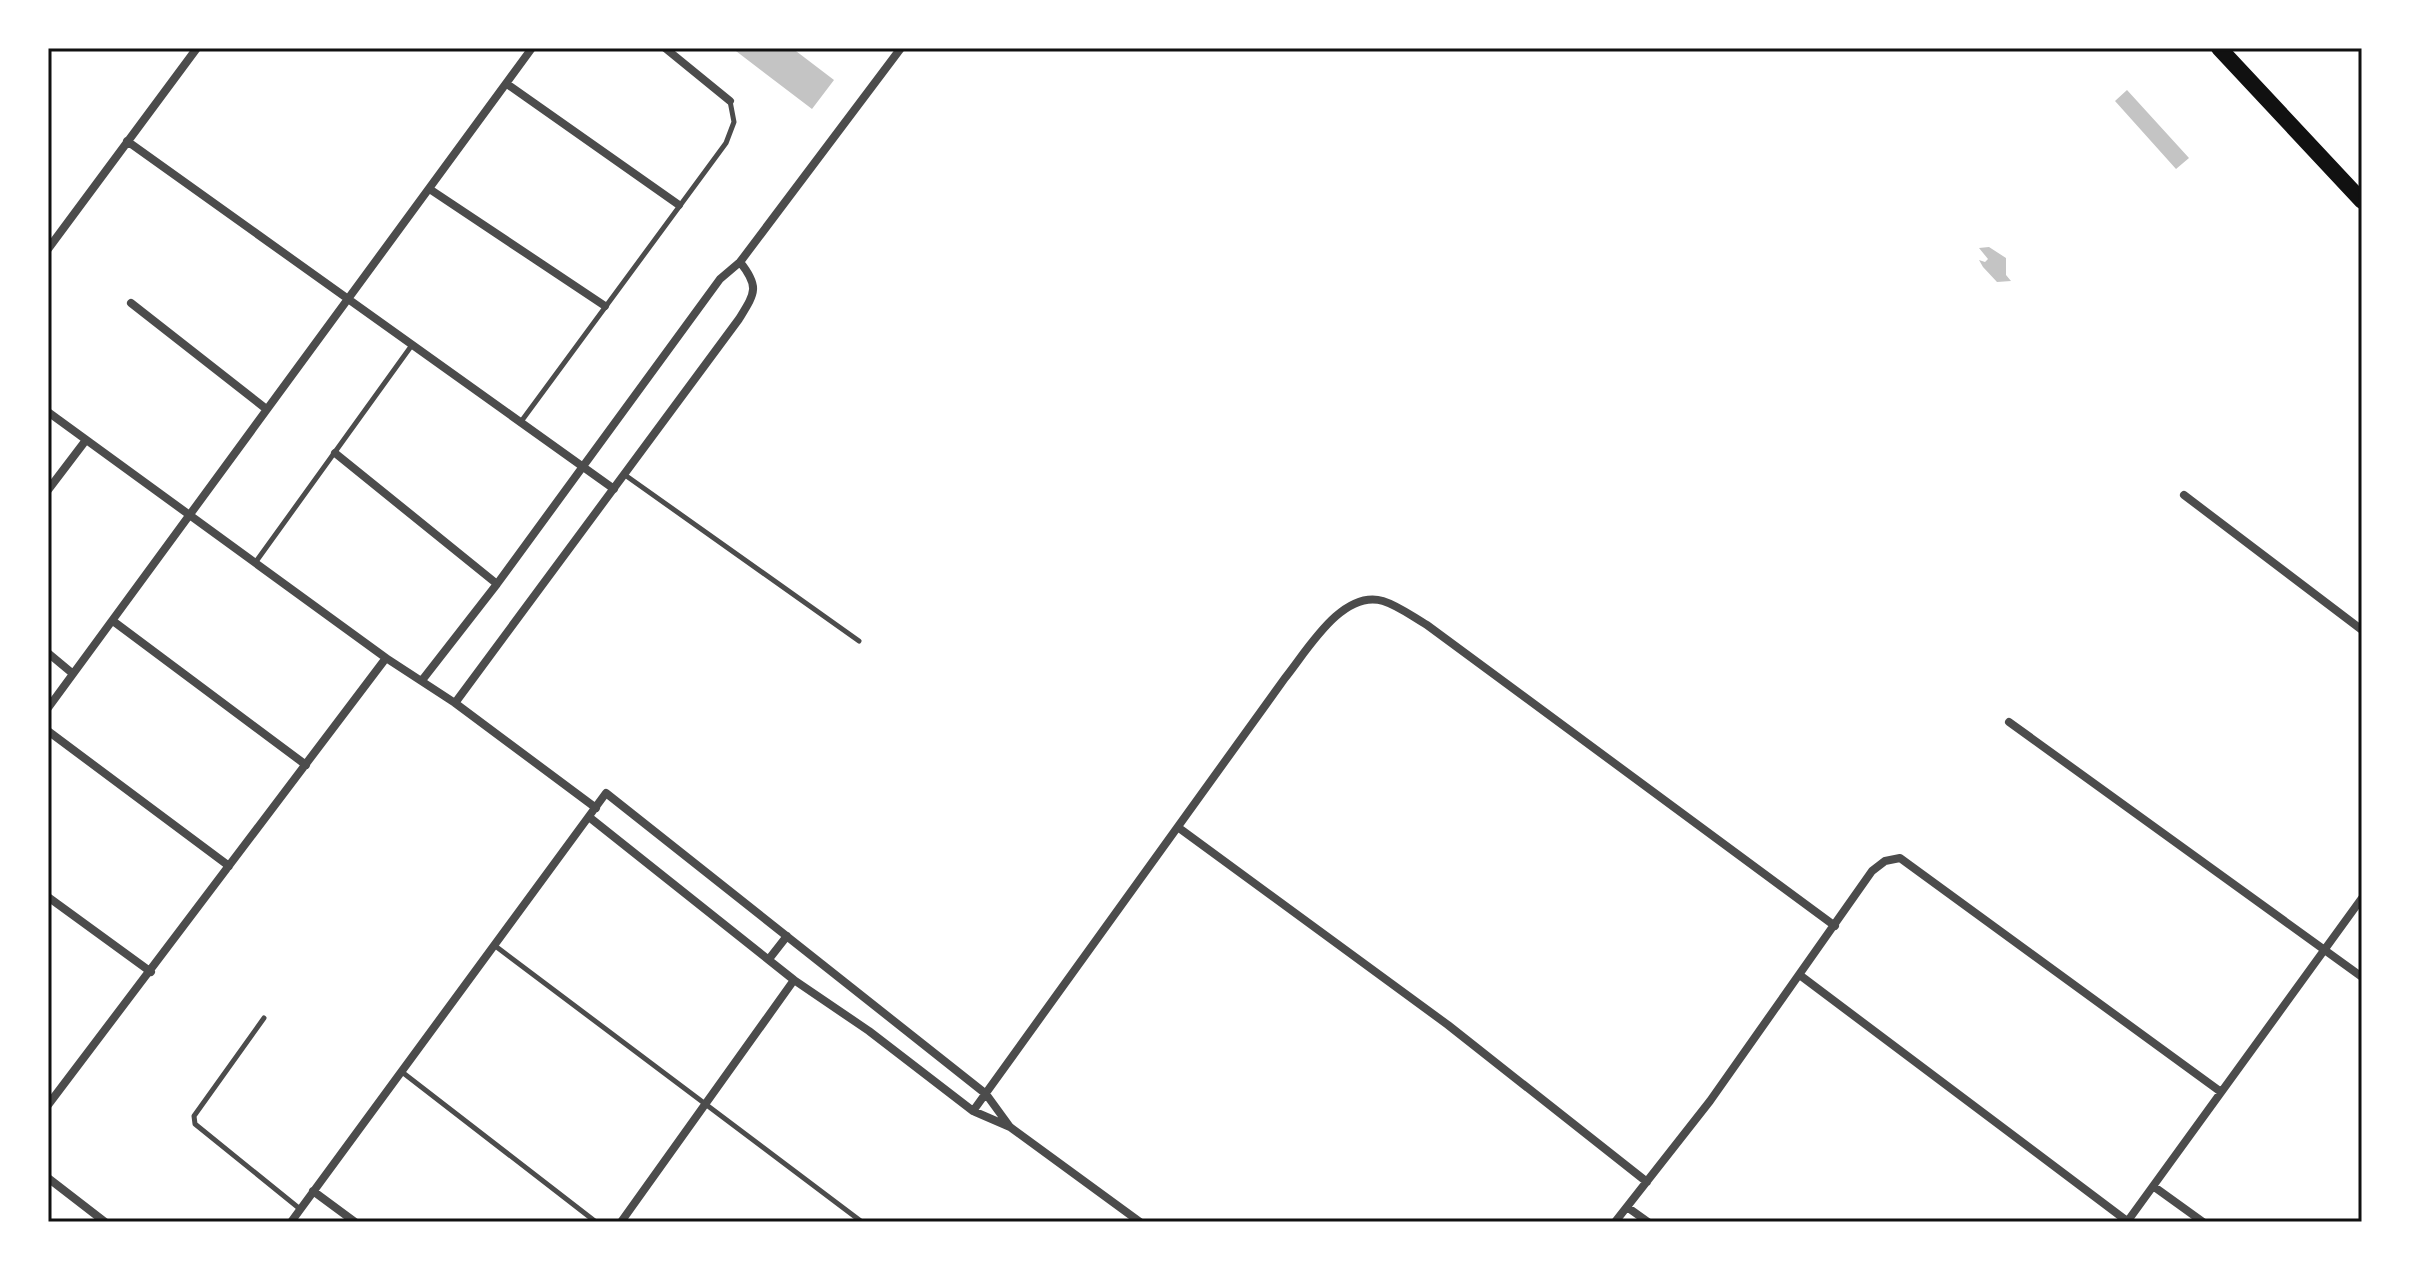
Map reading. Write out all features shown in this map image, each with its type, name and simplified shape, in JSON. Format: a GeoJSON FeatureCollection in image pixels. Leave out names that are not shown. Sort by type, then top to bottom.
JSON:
{"type":"FeatureCollection","features":[{"type":"Feature","properties":{"kind":"main road"},"geometry":{"type":"LineString","coordinates":[[2219,48],[2362,201]]}},
{"type":"Feature","properties":{"kind":"street"},"geometry":{"type":"LineString","coordinates":[[48,249],[197,48]]}},
{"type":"Feature","properties":{"kind":"street"},"geometry":{"type":"LineString","coordinates":[[48,708],[265,408],[431,190],[532,48]]}},
{"type":"Feature","properties":{"kind":"street"},"geometry":{"type":"LineString","coordinates":[[665,48],[730,101]]}},
{"type":"Feature","properties":{"kind":"street"},"geometry":{"type":"LineString","coordinates":[[423,679],[497,584],[720,279],[740,262],[901,48]]}},
{"type":"Feature","properties":{"kind":"street"},"geometry":{"type":"LineString","coordinates":[[507,84],[679,205]]}},
{"type":"Feature","properties":{"kind":"street"},"geometry":{"type":"LineString","coordinates":[[127,141],[351,298],[519,424],[614,489]]}},
{"type":"Feature","properties":{"kind":"street"},"geometry":{"type":"LineString","coordinates":[[431,190],[605,306]]}},
{"type":"Feature","properties":{"kind":"street"},"geometry":{"type":"LineString","coordinates":[[455,703],[751,300],[753,278],[740,262]]}},
{"type":"Feature","properties":{"kind":"street"},"geometry":{"type":"LineString","coordinates":[[131,303],[265,408]]}},
{"type":"Feature","properties":{"kind":"street"},"geometry":{"type":"LineString","coordinates":[[48,412],[386,658],[423,679],[596,808]]}},
{"type":"Feature","properties":{"kind":"street"},"geometry":{"type":"LineString","coordinates":[[48,490],[86,440]]}},
{"type":"Feature","properties":{"kind":"street"},"geometry":{"type":"LineString","coordinates":[[335,453],[497,584]]}},
{"type":"Feature","properties":{"kind":"street"},"geometry":{"type":"LineString","coordinates":[[2184,495],[2362,630]]}},
{"type":"Feature","properties":{"kind":"street"},"geometry":{"type":"LineString","coordinates":[[973,1111],[1305,653],[1335,619],[1364,600],[1384,601],[1427,625],[1835,926]]}},
{"type":"Feature","properties":{"kind":"street"},"geometry":{"type":"LineString","coordinates":[[113,621],[306,765]]}},
{"type":"Feature","properties":{"kind":"street"},"geometry":{"type":"LineString","coordinates":[[48,653],[72,673]]}},
{"type":"Feature","properties":{"kind":"street"},"geometry":{"type":"LineString","coordinates":[[48,1105],[386,658]]}},
{"type":"Feature","properties":{"kind":"street"},"geometry":{"type":"LineString","coordinates":[[2009,722],[2362,977]]}},
{"type":"Feature","properties":{"kind":"street"},"geometry":{"type":"LineString","coordinates":[[48,731],[229,866]]}},
{"type":"Feature","properties":{"kind":"street"},"geometry":{"type":"LineString","coordinates":[[291,1222],[606,793],[986,1094],[1010,1127]]}},
{"type":"Feature","properties":{"kind":"street"},"geometry":{"type":"LineString","coordinates":[[589,817],[794,980],[869,1031],[973,1111],[1010,1127],[1140,1222]]}},
{"type":"Feature","properties":{"kind":"street"},"geometry":{"type":"LineString","coordinates":[[1179,828],[1448,1025],[1647,1182]]}},
{"type":"Feature","properties":{"kind":"street"},"geometry":{"type":"LineString","coordinates":[[1615,1222],[1801,976],[1872,871],[1885,861],[1900,858],[2221,1092]]}},
{"type":"Feature","properties":{"kind":"street"},"geometry":{"type":"LineString","coordinates":[[48,897],[151,972]]}},
{"type":"Feature","properties":{"kind":"street"},"geometry":{"type":"LineString","coordinates":[[1801,976],[2127,1222],[2362,898]]}},
{"type":"Feature","properties":{"kind":"street"},"geometry":{"type":"LineString","coordinates":[[769,959],[787,936]]}},
{"type":"Feature","properties":{"kind":"street"},"geometry":{"type":"LineString","coordinates":[[621,1222],[794,980]]}},
{"type":"Feature","properties":{"kind":"street"},"geometry":{"type":"LineString","coordinates":[[48,1178],[105,1222]]}},
{"type":"Feature","properties":{"kind":"street"},"geometry":{"type":"LineString","coordinates":[[2153,1186],[2203,1222]]}},
{"type":"Feature","properties":{"kind":"street"},"geometry":{"type":"LineString","coordinates":[[313,1191],[355,1222]]}},
{"type":"Feature","properties":{"kind":"street"},"geometry":{"type":"LineString","coordinates":[[1627,1207],[1648,1222]]}},
{"type":"Feature","properties":{"kind":"lane"},"geometry":{"type":"LineString","coordinates":[[519,424],[726,143],[734,122],[730,101]]}},
{"type":"Feature","properties":{"kind":"lane"},"geometry":{"type":"LineString","coordinates":[[255,563],[413,344]]}},
{"type":"Feature","properties":{"kind":"lane"},"geometry":{"type":"LineString","coordinates":[[625,475],[859,641]]}},
{"type":"Feature","properties":{"kind":"lane"},"geometry":{"type":"LineString","coordinates":[[493,944],[862,1222]]}},
{"type":"Feature","properties":{"kind":"lane"},"geometry":{"type":"LineString","coordinates":[[264,1018],[194,1116],[195,1124],[300,1209]]}},
{"type":"Feature","properties":{"kind":"lane"},"geometry":{"type":"LineString","coordinates":[[401,1072],[596,1222]]}},
{"type":"Feature","properties":{"kind":"building"},"geometry":{"type":"Polygon","coordinates":[[[732,48],[792,48],[834,80],[812,109],[732,48]]]}},
{"type":"Feature","properties":{"kind":"building"},"geometry":{"type":"Polygon","coordinates":[[[2127,90],[2189,158],[2176,169],[2115,101],[2127,90]]]}},
{"type":"Feature","properties":{"kind":"building"},"geometry":{"type":"Polygon","coordinates":[[[1989,247],[2006,258],[2006,275],[2011,281],[1997,282],[1983,267],[1979,260],[1985,262],[1988,259],[1979,248],[1989,247]]]}}]}
